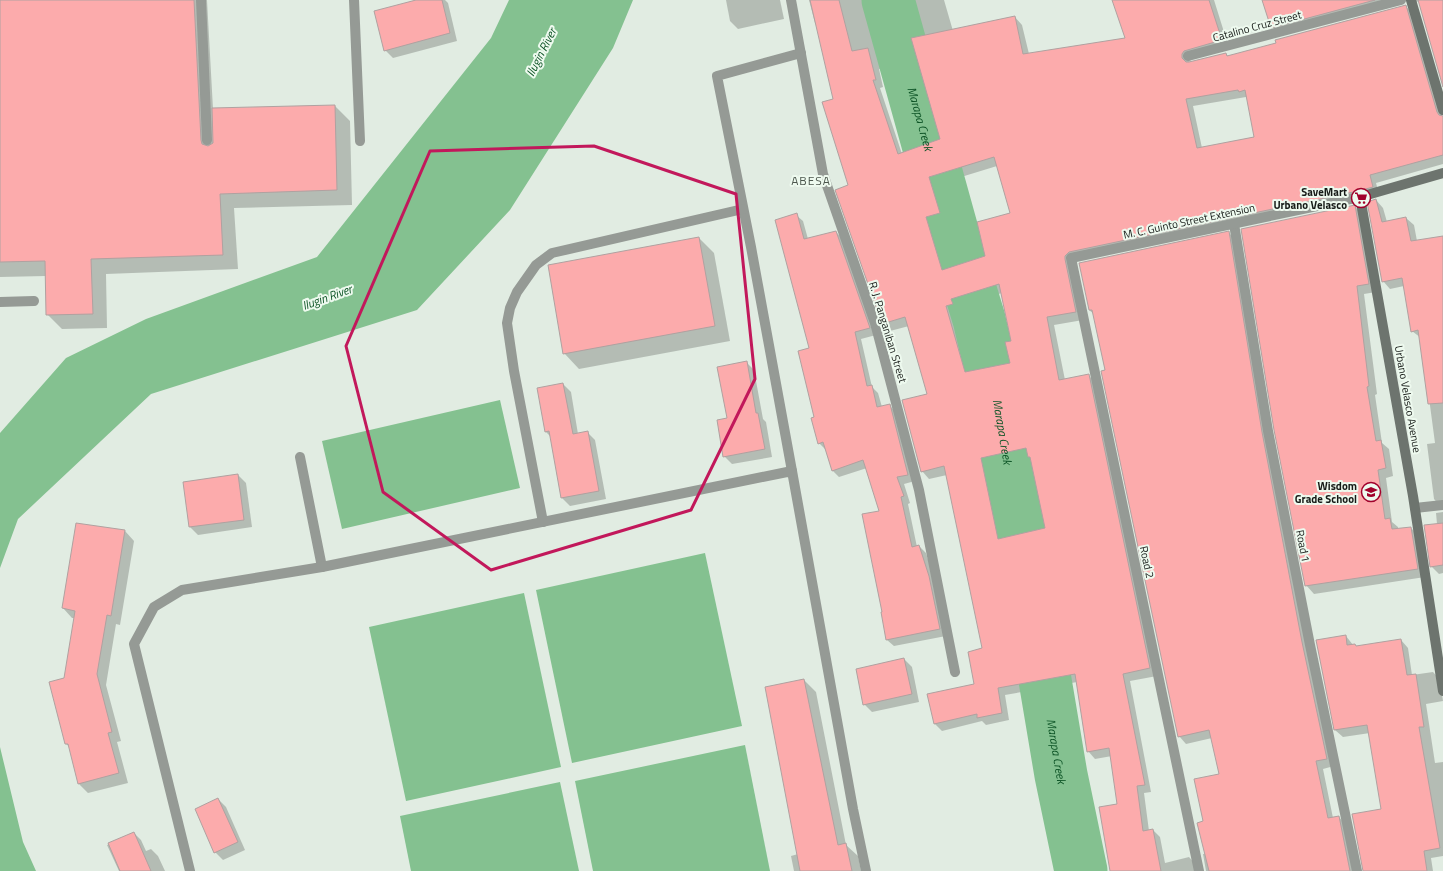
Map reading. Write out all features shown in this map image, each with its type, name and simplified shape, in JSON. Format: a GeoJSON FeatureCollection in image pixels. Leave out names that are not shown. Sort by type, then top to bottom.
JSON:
{"type":"FeatureCollection","features":[{"type":"Feature","properties":{"kind":"main road"},"geometry":{"type":"LineString","coordinates":[[1411,0],[1443,110]]}},
{"type":"Feature","properties":{"kind":"main road"},"geometry":{"type":"LineString","coordinates":[[1360,197],[1443,173]]}},
{"type":"Feature","properties":{"kind":"main road","name":"Urbano Velasco Avenue"},"geometry":{"type":"LineString","coordinates":[[1360,197],[1415,508],[1443,691]]}},
{"type":"Feature","properties":{"kind":"street"},"geometry":{"type":"LineString","coordinates":[[201,0],[207,140]]}},
{"type":"Feature","properties":{"kind":"street"},"geometry":{"type":"LineString","coordinates":[[354,0],[360,141]]}},
{"type":"Feature","properties":{"kind":"street","name":"R. J. Panganiban Street"},"geometry":{"type":"LineString","coordinates":[[791,0],[823,174],[875,323],[919,490],[955,672]]}},
{"type":"Feature","properties":{"kind":"street","name":"Catalino Cruz Street"},"geometry":{"type":"LineString","coordinates":[[1188,56],[1401,0]]}},
{"type":"Feature","properties":{"kind":"street"},"geometry":{"type":"LineString","coordinates":[[801,53],[717,76],[866,871]]}},
{"type":"Feature","properties":{"kind":"street","name":"M. C. Guinto Street Extension"},"geometry":{"type":"LineString","coordinates":[[1071,258],[1360,197]]}},
{"type":"Feature","properties":{"kind":"street"},"geometry":{"type":"LineString","coordinates":[[543,522],[514,371],[507,323],[510,308],[517,292],[536,265],[552,253],[743,209]]}},
{"type":"Feature","properties":{"kind":"street","name":"Road 1"},"geometry":{"type":"LineString","coordinates":[[1234,224],[1268,431],[1310,645],[1357,871]]}},
{"type":"Feature","properties":{"kind":"street","name":"Road 2"},"geometry":{"type":"LineString","coordinates":[[1071,258],[1199,871]]}},
{"type":"Feature","properties":{"kind":"street"},"geometry":{"type":"LineString","coordinates":[[0,302],[34,301]]}},
{"type":"Feature","properties":{"kind":"street"},"geometry":{"type":"LineString","coordinates":[[300,457],[322,567]]}},
{"type":"Feature","properties":{"kind":"street"},"geometry":{"type":"LineString","coordinates":[[190,871],[134,644],[154,607],[182,590],[322,567],[792,471]]}},
{"type":"Feature","properties":{"kind":"street"},"geometry":{"type":"LineString","coordinates":[[1415,508],[1443,505]]}},
{"type":"Feature","properties":{"kind":"highlighted area"},"geometry":{"type":"Polygon","coordinates":[[[594,146],[736,194],[755,379],[691,510],[491,570],[383,492],[346,346],[430,151],[594,146]]]}},
{"type":"Feature","properties":{"kind":"water","name":"Ilugin River"},"geometry":{"type":"Polygon","coordinates":[[[509,0],[633,0],[613,48],[510,210],[417,310],[151,394],[18,519],[0,568],[0,433],[66,358],[146,319],[317,257],[491,38],[509,0]]]}},
{"type":"Feature","properties":{"kind":"water"},"geometry":{"type":"Polygon","coordinates":[[[500,400],[520,488],[342,529],[322,441],[500,400]]]}},
{"type":"Feature","properties":{"kind":"water"},"geometry":{"type":"Polygon","coordinates":[[[705,553],[742,726],[572,763],[536,590],[705,553]]]}},
{"type":"Feature","properties":{"kind":"water"},"geometry":{"type":"Polygon","coordinates":[[[524,593],[561,767],[406,801],[369,627],[524,593]]]}},
{"type":"Feature","properties":{"kind":"water"},"geometry":{"type":"Polygon","coordinates":[[[745,745],[770,871],[593,871],[575,781],[745,745]]]}},
{"type":"Feature","properties":{"kind":"water"},"geometry":{"type":"Polygon","coordinates":[[[0,747],[23,842],[36,871],[0,871],[0,747]]]}},
{"type":"Feature","properties":{"kind":"water"},"geometry":{"type":"Polygon","coordinates":[[[560,782],[579,871],[411,871],[400,816],[560,782]]]}},
{"type":"Feature","properties":{"kind":"building"},"geometry":{"type":"Polygon","coordinates":[[[0,0],[194,0],[202,144],[208,146],[213,143],[212,108],[335,105],[337,190],[220,194],[223,255],[91,259],[93,314],[46,315],[45,261],[0,262],[0,0]]]}},
{"type":"Feature","properties":{"kind":"building"},"geometry":{"type":"Polygon","coordinates":[[[416,0],[442,0],[450,33],[384,51],[374,11],[416,0]]]}},
{"type":"Feature","properties":{"kind":"building"},"geometry":{"type":"Polygon","coordinates":[[[810,0],[839,0],[852,51],[868,48],[876,80],[873,80],[898,154],[940,139],[911,38],[1015,16],[1023,54],[1125,38],[1112,0],[1209,0],[1222,40],[1184,51],[1182,58],[1186,62],[1189,62],[1226,53],[1227,56],[1276,43],[1275,40],[1406,5],[1437,112],[1439,115],[1443,116],[1443,155],[1370,175],[1373,187],[1358,191],[1069,252],[1065,256],[1065,259],[1076,312],[1047,317],[1059,380],[1089,374],[1150,668],[1123,674],[1145,785],[1137,786],[1143,831],[1153,829],[1161,871],[1110,871],[1099,807],[1117,804],[1109,748],[1087,752],[1075,674],[998,688],[1002,713],[977,718],[977,714],[934,724],[927,694],[974,684],[968,652],[982,648],[944,466],[921,472],[902,400],[927,394],[905,317],[882,324],[835,190],[848,185],[822,102],[833,99],[810,0]],[[1245,90],[1186,99],[1197,148],[1254,137],[1245,90]],[[994,157],[929,177],[940,213],[926,217],[942,270],[985,256],[977,222],[1010,213],[994,157]],[[999,284],[951,299],[953,304],[946,306],[965,372],[1010,363],[1005,342],[1011,341],[999,284]],[[1026,448],[981,458],[998,539],[1045,528],[1030,457],[1028,457],[1026,448]]]}},
{"type":"Feature","properties":{"kind":"building"},"geometry":{"type":"Polygon","coordinates":[[[1262,0],[1375,0],[1271,28],[1262,0]]]}},
{"type":"Feature","properties":{"kind":"building"},"geometry":{"type":"Polygon","coordinates":[[[1418,0],[1443,0],[1443,87],[1418,0]]]}},
{"type":"Feature","properties":{"kind":"building"},"geometry":{"type":"Polygon","coordinates":[[[1376,199],[1382,222],[1406,217],[1411,241],[1443,236],[1443,403],[1428,404],[1418,330],[1411,332],[1402,278],[1382,282],[1367,202],[1376,199]]]}},
{"type":"Feature","properties":{"kind":"building"},"geometry":{"type":"Polygon","coordinates":[[[1355,205],[1369,284],[1357,286],[1369,386],[1367,387],[1376,441],[1381,440],[1386,468],[1378,470],[1385,519],[1390,518],[1392,529],[1411,527],[1418,569],[1305,586],[1274,430],[1241,229],[1355,205]]]}},
{"type":"Feature","properties":{"kind":"building"},"geometry":{"type":"Polygon","coordinates":[[[797,213],[804,239],[836,231],[869,325],[870,328],[855,332],[867,386],[872,385],[877,407],[890,404],[908,475],[897,477],[904,496],[901,497],[912,547],[919,545],[929,576],[940,629],[886,640],[882,612],[862,514],[879,511],[863,460],[832,471],[823,442],[818,444],[811,418],[814,417],[798,351],[809,348],[775,220],[797,213]]]}},
{"type":"Feature","properties":{"kind":"building"},"geometry":{"type":"Polygon","coordinates":[[[1229,231],[1262,432],[1302,642],[1327,759],[1316,761],[1328,818],[1339,816],[1350,871],[1209,871],[1197,823],[1203,821],[1194,779],[1219,774],[1209,730],[1178,737],[1101,371],[1105,370],[1092,310],[1089,310],[1079,263],[1229,231]]]}},
{"type":"Feature","properties":{"kind":"building"},"geometry":{"type":"Polygon","coordinates":[[[699,237],[715,326],[563,354],[548,265],[699,237]]]}},
{"type":"Feature","properties":{"kind":"building"},"geometry":{"type":"Polygon","coordinates":[[[747,361],[756,413],[758,413],[765,449],[723,457],[717,420],[727,418],[717,367],[747,361]]]}},
{"type":"Feature","properties":{"kind":"building"},"geometry":{"type":"Polygon","coordinates":[[[563,383],[573,434],[588,431],[599,491],[561,498],[549,431],[545,432],[537,388],[563,383]]]}},
{"type":"Feature","properties":{"kind":"building"},"geometry":{"type":"Polygon","coordinates":[[[238,474],[244,520],[189,527],[183,482],[238,474]]]}},
{"type":"Feature","properties":{"kind":"building"},"geometry":{"type":"Polygon","coordinates":[[[76,523],[125,530],[111,616],[107,615],[97,674],[112,732],[108,733],[119,773],[78,784],[68,744],[65,744],[49,682],[64,678],[75,611],[62,608],[76,523]]]}},
{"type":"Feature","properties":{"kind":"building"},"geometry":{"type":"Polygon","coordinates":[[[1443,523],[1443,565],[1430,567],[1424,525],[1443,523]]]}},
{"type":"Feature","properties":{"kind":"building"},"geometry":{"type":"Polygon","coordinates":[[[1346,635],[1347,645],[1355,644],[1356,646],[1401,639],[1407,675],[1416,674],[1424,727],[1419,727],[1440,848],[1424,851],[1427,871],[1363,871],[1352,814],[1381,809],[1367,725],[1334,730],[1316,640],[1346,635]]]}},
{"type":"Feature","properties":{"kind":"building"},"geometry":{"type":"Polygon","coordinates":[[[904,658],[912,694],[863,705],[856,669],[904,658]]]}},
{"type":"Feature","properties":{"kind":"building"},"geometry":{"type":"Polygon","coordinates":[[[804,679],[838,845],[846,843],[852,871],[800,871],[765,687],[804,679]]]}},
{"type":"Feature","properties":{"kind":"building"},"geometry":{"type":"Polygon","coordinates":[[[218,798],[238,842],[214,853],[195,809],[218,798]]]}},
{"type":"Feature","properties":{"kind":"building"},"geometry":{"type":"Polygon","coordinates":[[[134,832],[151,871],[120,871],[108,843],[134,832]]]}},
{"type":"Feature","properties":{"kind":"waterway","name":"Marapa Creek"},"geometry":{"type":"LineString","coordinates":[[888,0],[953,234],[979,319],[997,395],[1061,775],[1081,871]]}},
{"type":"Feature","properties":{"kind":"place","name":"SaveMart Urbano Velasco"},"geometry":{"type":"Point","coordinates":[1361,198]}},
{"type":"Feature","properties":{"kind":"place","name":"Wisdom Grade School"},"geometry":{"type":"Point","coordinates":[1371,492]}},
{"type":"Feature","properties":{"kind":"district","name":"ABESA"},"geometry":{"type":"Point","coordinates":[811,180]}}]}
